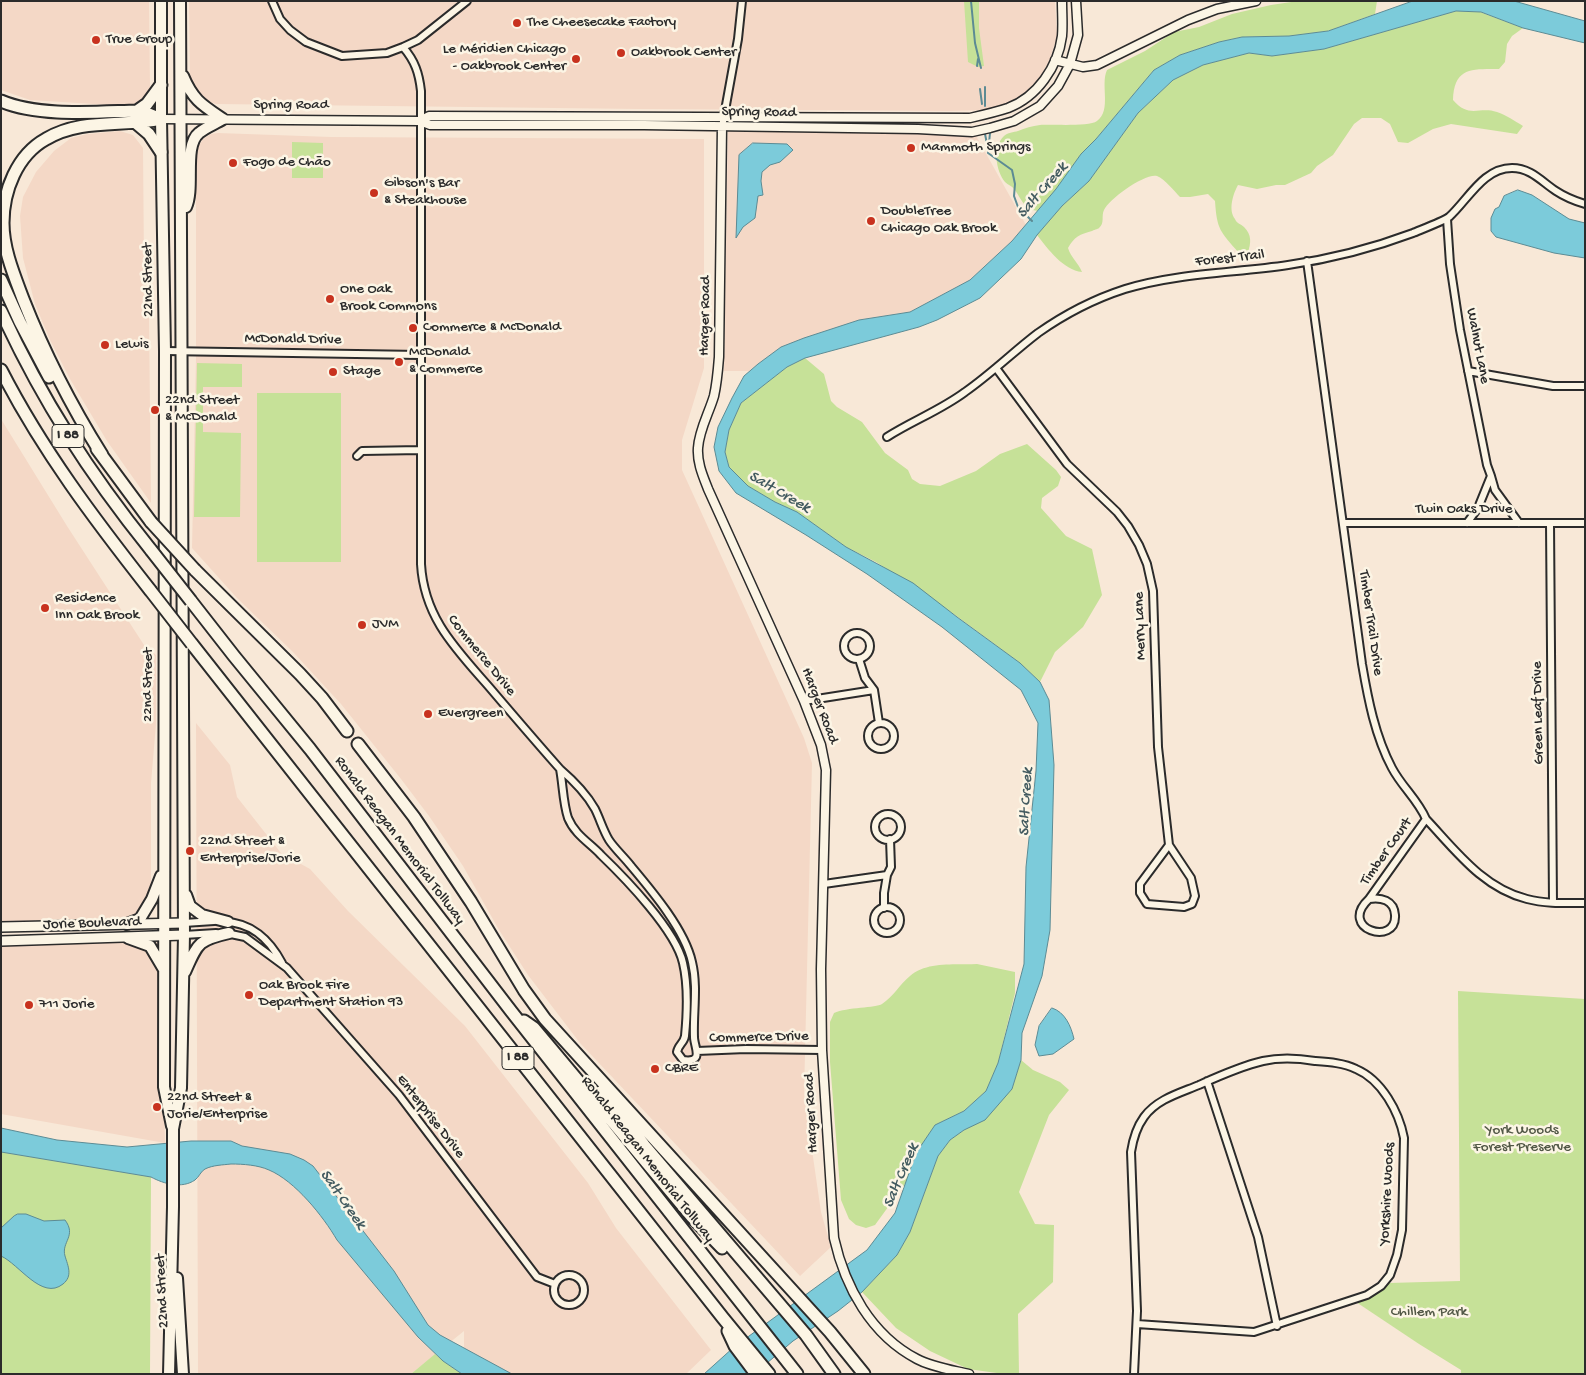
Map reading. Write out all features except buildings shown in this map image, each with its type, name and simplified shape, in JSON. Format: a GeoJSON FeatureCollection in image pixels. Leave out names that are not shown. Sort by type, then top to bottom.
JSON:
{"type":"FeatureCollection","features":[{"type":"Feature","properties":{"kind":"highway"},"geometry":{"type":"LineString","coordinates":[[136,117],[161,85]]}},
{"type":"Feature","properties":{"kind":"highway"},"geometry":{"type":"LineString","coordinates":[[1,101],[50,111],[136,117],[161,152]]}},
{"type":"Feature","properties":{"kind":"highway"},"geometry":{"type":"LineString","coordinates":[[102,455],[55,374],[22,296],[5,240],[3,224],[5,204],[17,167],[27,153],[45,139],[66,129],[149,114],[160,119]]}},
{"type":"Feature","properties":{"kind":"highway","name":"I 88"},"geometry":{"type":"LineString","coordinates":[[1,280],[41,363],[78,421],[150,522],[195,570],[300,674],[322,698],[347,731]]}},
{"type":"Feature","properties":{"kind":"highway","name":"Ronald Reagan Memorial Tollway"},"geometry":{"type":"LineString","coordinates":[[1,311],[39,389],[97,480],[234,656],[310,749],[511,1011],[794,1370]]}},
{"type":"Feature","properties":{"kind":"highway","name":"I 88"},"geometry":{"type":"LineString","coordinates":[[1,370],[23,412],[93,516],[722,1318],[769,1374]]}},
{"type":"Feature","properties":{"kind":"highway","name":"Ronald Reagan Memorial Tollway"},"geometry":{"type":"LineString","coordinates":[[358,744],[419,824],[480,917],[524,990],[545,1018],[825,1327],[864,1374]]}},
{"type":"Feature","properties":{"kind":"highway"},"geometry":{"type":"LineString","coordinates":[[511,1011],[534,1028],[692,1217],[779,1304]]}},
{"type":"Feature","properties":{"kind":"highway"},"geometry":{"type":"LineString","coordinates":[[545,1018],[644,1145],[806,1335],[834,1374]]}},
{"type":"Feature","properties":{"kind":"highway"},"geometry":{"type":"LineString","coordinates":[[722,1318],[735,1346],[756,1374]]}},
{"type":"Feature","properties":{"kind":"main road","name":"22nd Street"},"geometry":{"type":"LineString","coordinates":[[161,1],[160,119],[165,351],[164,1092],[173,1129]]}},
{"type":"Feature","properties":{"kind":"main road","name":"22nd Street"},"geometry":{"type":"LineString","coordinates":[[169,1374],[173,1129],[181,1088],[184,935],[180,1]]}},
{"type":"Feature","properties":{"kind":"main road"},"geometry":{"type":"LineString","coordinates":[[181,73],[190,93],[201,104],[223,119],[199,132],[192,146],[191,185],[188,204],[182,214]]}},
{"type":"Feature","properties":{"kind":"main road"},"geometry":{"type":"LineString","coordinates":[[127,924],[140,919],[152,899],[164,868]]}},
{"type":"Feature","properties":{"kind":"main road"},"geometry":{"type":"LineString","coordinates":[[184,886],[190,906],[202,915],[228,922]]}},
{"type":"Feature","properties":{"kind":"main road","name":"Jorie Boulevard"},"geometry":{"type":"LineString","coordinates":[[1,927],[184,923]]}},
{"type":"Feature","properties":{"kind":"main road"},"geometry":{"type":"LineString","coordinates":[[183,977],[195,948],[209,938],[229,933]]}},
{"type":"Feature","properties":{"kind":"main road","name":"Jorie Boulevard"},"geometry":{"type":"LineString","coordinates":[[1,941],[184,935]]}},
{"type":"Feature","properties":{"kind":"main road"},"geometry":{"type":"LineString","coordinates":[[128,938],[150,946],[164,969]]}},
{"type":"Feature","properties":{"kind":"main road","name":"22nd Street"},"geometry":{"type":"LineString","coordinates":[[173,1207],[183,1374]]}},
{"type":"Feature","properties":{"kind":"street"},"geometry":{"type":"LineString","coordinates":[[272,1],[280,19],[290,30],[306,42],[342,56],[387,53],[403,47],[418,40],[467,1]]}},
{"type":"Feature","properties":{"kind":"street","name":"Harger Road"},"geometry":{"type":"LineString","coordinates":[[742,1],[738,39],[722,127],[719,365],[714,395],[700,438],[698,458],[708,489],[804,701],[821,745],[826,770],[821,969],[822,1050],[830,1187],[834,1238],[838,1254],[848,1282],[862,1306],[888,1339],[919,1360],[969,1374]]}},
{"type":"Feature","properties":{"kind":"street","name":"Spring Road"},"geometry":{"type":"LineString","coordinates":[[420,121],[429,116],[970,118],[1009,107],[1030,94],[1045,78],[1055,60],[1062,37],[1062,1]]}},
{"type":"Feature","properties":{"kind":"street","name":"Spring Road"},"geometry":{"type":"LineString","coordinates":[[160,119],[420,121],[430,125],[918,129],[972,132],[1014,122],[1040,106],[1058,86],[1070,64],[1078,35],[1076,1]]}},
{"type":"Feature","properties":{"kind":"street"},"geometry":{"type":"LineString","coordinates":[[1055,60],[1083,67],[1097,64],[1188,20],[1216,9],[1256,1]]}},
{"type":"Feature","properties":{"kind":"street"},"geometry":{"type":"LineString","coordinates":[[403,47],[413,58],[419,72],[421,91],[420,121]]}},
{"type":"Feature","properties":{"kind":"street","name":"Commerce Drive"},"geometry":{"type":"LineString","coordinates":[[420,121],[420,421],[422,570],[424,588],[437,621],[454,647],[560,769],[588,797],[609,839],[646,884],[678,929],[688,948],[694,973],[694,1036],[698,1051],[695,1057],[687,1061],[680,1058],[677,1052],[685,1038],[686,1008],[683,964],[676,944],[658,917],[645,902],[601,854],[578,834],[566,809],[560,769]]}},
{"type":"Feature","properties":{"kind":"street","name":"Forest Trail"},"geometry":{"type":"LineString","coordinates":[[887,437],[962,394],[1037,334],[1061,318],[1113,293],[1142,284],[1173,278],[1288,265],[1376,245],[1447,218],[1473,189],[1487,177],[1511,168],[1531,173],[1556,192],[1585,204]]}},
{"type":"Feature","properties":{"kind":"street","name":"Walnut Lane"},"geometry":{"type":"LineString","coordinates":[[1447,218],[1452,278],[1487,466],[1495,490],[1506,508],[1519,523]]}},
{"type":"Feature","properties":{"kind":"street","name":"Timber Trail Drive"},"geometry":{"type":"LineString","coordinates":[[1307,261],[1362,664],[1374,721],[1392,769],[1404,789],[1422,809],[1426,819],[1471,866],[1490,882],[1519,897],[1553,902],[1585,903]]}},
{"type":"Feature","properties":{"kind":"street","name":"McDonald Drive"},"geometry":{"type":"LineString","coordinates":[[165,351],[420,355]]}},
{"type":"Feature","properties":{"kind":"street","name":"Merry Lane"},"geometry":{"type":"LineString","coordinates":[[996,368],[1066,464],[1117,512],[1133,534],[1144,557],[1154,591],[1158,747],[1170,845],[1191,878],[1194,887],[1195,896],[1192,904],[1184,907],[1147,904],[1140,892],[1140,884],[1170,845]]}},
{"type":"Feature","properties":{"kind":"street"},"geometry":{"type":"LineString","coordinates":[[1468,370],[1553,386],[1585,386]]}},
{"type":"Feature","properties":{"kind":"street"},"geometry":{"type":"LineString","coordinates":[[357,456],[362,450],[421,450]]}},
{"type":"Feature","properties":{"kind":"street"},"geometry":{"type":"LineString","coordinates":[[1467,523],[1478,508],[1491,476]]}},
{"type":"Feature","properties":{"kind":"street","name":"Twin Oaks Drive"},"geometry":{"type":"LineString","coordinates":[[1343,523],[1585,522]]}},
{"type":"Feature","properties":{"kind":"street","name":"Green Leaf Drive"},"geometry":{"type":"LineString","coordinates":[[1550,523],[1553,902]]}},
{"type":"Feature","properties":{"kind":"street"},"geometry":{"type":"LineString","coordinates":[[854,634],[862,634],[870,644],[869,652],[859,659],[851,657],[845,647],[847,638],[854,634]]}},
{"type":"Feature","properties":{"kind":"street"},"geometry":{"type":"LineString","coordinates":[[859,659],[865,678],[874,690],[879,723]]}},
{"type":"Feature","properties":{"kind":"street"},"geometry":{"type":"LineString","coordinates":[[804,701],[874,690]]}},
{"type":"Feature","properties":{"kind":"street"},"geometry":{"type":"LineString","coordinates":[[879,723],[890,727],[894,735],[892,743],[885,748],[877,748],[868,739],[871,727],[879,723]]}},
{"type":"Feature","properties":{"kind":"street"},"geometry":{"type":"LineString","coordinates":[[884,815],[896,817],[900,824],[900,832],[897,836],[890,839],[879,836],[875,828],[878,820],[884,815]]}},
{"type":"Feature","properties":{"kind":"street","name":"Timber Court"},"geometry":{"type":"LineString","coordinates":[[1369,899],[1378,897],[1387,900],[1393,907],[1396,916],[1393,925],[1386,931],[1377,933],[1368,930],[1362,924],[1360,915],[1362,906],[1426,819]]}},
{"type":"Feature","properties":{"kind":"street"},"geometry":{"type":"LineString","coordinates":[[884,908],[887,875],[891,867],[890,839]]}},
{"type":"Feature","properties":{"kind":"street"},"geometry":{"type":"LineString","coordinates":[[824,884],[887,875]]}},
{"type":"Feature","properties":{"kind":"street"},"geometry":{"type":"LineString","coordinates":[[888,907],[896,910],[900,918],[899,925],[892,932],[881,932],[874,923],[877,912],[884,908],[888,907]]}},
{"type":"Feature","properties":{"kind":"street","name":"Enterprise Drive"},"geometry":{"type":"LineString","coordinates":[[184,923],[228,922],[251,928],[275,950],[283,964],[399,1095],[537,1277],[555,1284]]}},
{"type":"Feature","properties":{"kind":"street","name":"Enterprise Drive"},"geometry":{"type":"LineString","coordinates":[[184,935],[218,932],[245,937],[283,964]]}},
{"type":"Feature","properties":{"kind":"street","name":"Commerce Drive"},"geometry":{"type":"LineString","coordinates":[[698,1051],[746,1049],[822,1050]]}},
{"type":"Feature","properties":{"kind":"street","name":"Yorkshire Woods"},"geometry":{"type":"LineString","coordinates":[[1134,1374],[1137,1324],[1131,1152],[1135,1133],[1144,1116],[1161,1101],[1207,1081],[1244,1066],[1285,1057],[1350,1066],[1364,1073],[1381,1089],[1394,1109],[1402,1127],[1404,1138],[1402,1230],[1397,1255],[1385,1283],[1367,1295],[1254,1332],[1137,1324]]}},
{"type":"Feature","properties":{"kind":"street"},"geometry":{"type":"LineString","coordinates":[[1207,1081],[1258,1237],[1277,1326]]}},
{"type":"Feature","properties":{"kind":"street"},"geometry":{"type":"LineString","coordinates":[[573,1276],[583,1283],[584,1293],[576,1304],[565,1304],[559,1301],[555,1295],[555,1284],[563,1277],[573,1276]]}},
{"type":"Feature","properties":{"kind":"shaded area"},"geometry":{"type":"Polygon","coordinates":[[[1,1],[149,1],[150,87],[148,94],[142,101],[126,106],[30,100],[1,90],[1,1]]]}},
{"type":"Feature","properties":{"kind":"shaded area","name":"Oakbrook Center"},"geometry":{"type":"Polygon","coordinates":[[[189,1],[1055,1],[1057,36],[1050,59],[1042,75],[1029,90],[1007,104],[985,110],[639,109],[216,104],[198,96],[193,88],[190,77],[189,1]]]}},
{"type":"Feature","properties":{"kind":"shaded area"},"geometry":{"type":"Polygon","coordinates":[[[728,127],[975,134],[1026,225],[1012,241],[970,280],[910,312],[859,320],[781,347],[749,371],[724,371],[728,127]]]}},
{"type":"Feature","properties":{"kind":"shaded area"},"geometry":{"type":"Polygon","coordinates":[[[120,131],[133,135],[143,148],[144,264],[149,317],[151,503],[107,441],[70,379],[50,340],[35,304],[23,258],[20,216],[23,197],[36,172],[54,151],[71,138],[88,134],[120,131]]]}},
{"type":"Feature","properties":{"kind":"shaded area"},"geometry":{"type":"Polygon","coordinates":[[[211,134],[331,137],[704,139],[704,368],[682,440],[682,470],[804,738],[812,763],[804,1095],[821,1212],[831,1247],[800,1276],[580,1043],[528,975],[499,930],[463,866],[401,779],[341,704],[293,652],[237,598],[192,548],[196,358],[196,159],[197,148],[203,139],[211,134]]]}},
{"type":"Feature","properties":{"kind":"shaded area"},"geometry":{"type":"Polygon","coordinates":[[[1,419],[144,645],[156,655],[156,724],[151,783],[151,896],[138,915],[129,918],[1,922],[1,419]]]}},
{"type":"Feature","properties":{"kind":"shaded area"},"geometry":{"type":"Polygon","coordinates":[[[196,723],[230,765],[237,797],[281,853],[310,869],[348,911],[465,1026],[588,1183],[616,1228],[711,1350],[686,1374],[464,1374],[464,1331],[411,1374],[198,1374],[196,723]]]}},
{"type":"Feature","properties":{"kind":"shaded area"},"geometry":{"type":"Polygon","coordinates":[[[1,940],[160,942],[165,1143],[1,1114],[1,940]]]}},
{"type":"Feature","properties":{"kind":"green space"},"geometry":{"type":"Polygon","coordinates":[[[964,1],[979,1],[979,28],[984,66],[978,67],[968,62],[964,1]]]}},
{"type":"Feature","properties":{"kind":"green space"},"geometry":{"type":"Polygon","coordinates":[[[1298,1],[1377,1],[1375,14],[1328,31],[1289,36],[1242,37],[1219,42],[1180,55],[1154,70],[1081,154],[1057,189],[1038,211],[1029,208],[1023,203],[999,172],[997,152],[1000,141],[1005,135],[1037,125],[1079,125],[1097,121],[1104,110],[1105,76],[1107,70],[1145,51],[1174,32],[1199,27],[1232,14],[1298,1]]]}},
{"type":"Feature","properties":{"kind":"green space"},"geometry":{"type":"Polygon","coordinates":[[[1456,11],[1480,12],[1523,28],[1512,36],[1507,44],[1505,62],[1499,69],[1481,69],[1466,72],[1457,81],[1453,100],[1459,106],[1469,111],[1485,110],[1507,116],[1523,126],[1517,134],[1451,124],[1433,129],[1408,143],[1398,142],[1390,124],[1381,118],[1362,118],[1354,124],[1333,155],[1317,166],[1311,173],[1285,185],[1257,189],[1238,185],[1233,197],[1232,211],[1236,222],[1244,227],[1250,236],[1248,252],[1239,253],[1224,235],[1218,224],[1215,201],[1208,194],[1180,197],[1166,182],[1157,176],[1144,178],[1120,194],[1107,205],[1104,210],[1102,224],[1099,228],[1081,235],[1073,241],[1068,248],[1082,272],[1062,263],[1037,235],[1060,208],[1089,181],[1138,113],[1173,80],[1203,65],[1249,53],[1272,56],[1324,49],[1456,11]]]}},
{"type":"Feature","properties":{"kind":"green space"},"geometry":{"type":"Polygon","coordinates":[[[292,142],[323,143],[323,178],[292,178],[292,142]]]}},
{"type":"Feature","properties":{"kind":"green space"},"geometry":{"type":"Polygon","coordinates":[[[805,358],[824,374],[831,401],[837,407],[862,422],[885,453],[908,470],[912,479],[920,484],[940,486],[976,471],[1000,454],[1027,444],[1056,470],[1061,477],[1058,486],[1042,498],[1041,508],[1066,536],[1092,549],[1102,595],[1083,627],[1055,652],[1040,682],[1020,663],[955,615],[876,562],[846,547],[797,512],[748,486],[729,467],[725,452],[729,430],[741,403],[787,367],[805,358]]]}},
{"type":"Feature","properties":{"kind":"green space"},"geometry":{"type":"Polygon","coordinates":[[[197,363],[242,364],[242,387],[203,387],[203,432],[241,433],[240,517],[194,517],[197,363]]]}},
{"type":"Feature","properties":{"kind":"green space"},"geometry":{"type":"Polygon","coordinates":[[[257,393],[341,393],[341,562],[257,562],[257,393]]]}},
{"type":"Feature","properties":{"kind":"green space"},"geometry":{"type":"Polygon","coordinates":[[[977,964],[1015,972],[1015,993],[998,1063],[986,1091],[964,1111],[935,1125],[915,1155],[907,1181],[875,1225],[866,1228],[856,1225],[849,1219],[841,1200],[830,1062],[830,1022],[834,1013],[882,1004],[910,976],[925,968],[942,965],[977,964]]]}},
{"type":"Feature","properties":{"kind":"green space","name":"York Woods Forest Preserve"},"geometry":{"type":"Polygon","coordinates":[[[1458,991],[1585,999],[1585,1374],[1461,1374],[1461,1370],[1356,1302],[1374,1296],[1389,1283],[1460,1281],[1458,991]]]}},
{"type":"Feature","properties":{"kind":"green space"},"geometry":{"type":"Polygon","coordinates":[[[1021,1060],[1033,1070],[1060,1082],[1069,1090],[1049,1115],[1019,1192],[1035,1224],[1054,1225],[1053,1282],[1018,1314],[1019,1374],[1004,1374],[968,1369],[930,1351],[896,1328],[862,1292],[897,1255],[910,1232],[938,1156],[950,1140],[1012,1089],[1021,1060]]]}},
{"type":"Feature","properties":{"kind":"green space"},"geometry":{"type":"Polygon","coordinates":[[[1,1152],[151,1177],[150,1374],[1,1374],[1,1152]]]}},
{"type":"Feature","properties":{"kind":"green space"},"geometry":{"type":"Polygon","coordinates":[[[435,1354],[443,1361],[462,1374],[411,1374],[435,1354]]]}},
{"type":"Feature","properties":{"kind":"water"},"geometry":{"type":"Polygon","coordinates":[[[1413,1],[1514,1],[1585,21],[1585,43],[1523,28],[1481,12],[1456,11],[1324,49],[1272,56],[1249,53],[1203,65],[1173,80],[1138,113],[1089,181],[1062,206],[1037,235],[1021,259],[980,298],[919,327],[805,358],[787,367],[741,403],[729,430],[725,452],[729,467],[748,486],[797,512],[846,547],[913,583],[1020,663],[1040,682],[1049,700],[1054,765],[1050,930],[1042,976],[1022,1033],[1021,1060],[1012,1089],[985,1120],[964,1130],[950,1140],[938,1156],[910,1232],[897,1255],[862,1292],[838,1311],[793,1341],[754,1374],[704,1374],[734,1347],[867,1250],[895,1213],[916,1153],[935,1125],[964,1111],[986,1091],[998,1063],[1024,964],[1026,867],[1036,771],[1038,723],[1021,690],[942,627],[867,574],[736,493],[719,471],[714,447],[718,427],[732,398],[744,376],[781,347],[859,320],[910,312],[970,280],[1012,241],[1056,189],[1081,154],[1154,70],[1180,55],[1219,42],[1242,37],[1289,36],[1328,31],[1413,1]]]}},
{"type":"Feature","properties":{"kind":"water"},"geometry":{"type":"Polygon","coordinates":[[[753,143],[787,144],[793,150],[780,162],[770,165],[762,172],[763,195],[758,196],[755,218],[743,227],[736,238],[739,155],[753,143]]]}},
{"type":"Feature","properties":{"kind":"water"},"geometry":{"type":"Polygon","coordinates":[[[1518,190],[1532,195],[1569,219],[1585,223],[1585,258],[1554,253],[1496,237],[1491,231],[1491,218],[1495,209],[1499,207],[1504,196],[1518,190]]]}},
{"type":"Feature","properties":{"kind":"water"},"geometry":{"type":"Polygon","coordinates":[[[1052,1008],[1057,1010],[1067,1020],[1074,1039],[1053,1054],[1039,1056],[1035,1045],[1039,1026],[1052,1008]]]}},
{"type":"Feature","properties":{"kind":"water"},"geometry":{"type":"Polygon","coordinates":[[[1,1128],[57,1140],[127,1147],[191,1141],[231,1141],[242,1146],[290,1154],[304,1160],[313,1166],[394,1271],[428,1325],[440,1335],[512,1374],[462,1374],[443,1361],[418,1337],[337,1240],[308,1200],[289,1182],[269,1170],[245,1165],[218,1165],[205,1169],[190,1183],[173,1185],[151,1177],[1,1152],[1,1128]]]}},
{"type":"Feature","properties":{"kind":"water"},"geometry":{"type":"Polygon","coordinates":[[[18,1214],[26,1214],[44,1221],[65,1220],[70,1230],[64,1251],[69,1274],[63,1284],[55,1288],[39,1285],[1,1256],[1,1228],[18,1214]]]}},
{"type":"Feature","properties":{"kind":"waterway"},"geometry":{"type":"LineString","coordinates":[[971,1],[975,43],[981,68]]}},
{"type":"Feature","properties":{"kind":"waterway"},"geometry":{"type":"LineString","coordinates":[[977,66],[978,59]]}},
{"type":"Feature","properties":{"kind":"waterway"},"geometry":{"type":"LineString","coordinates":[[985,87],[985,106]]}},
{"type":"Feature","properties":{"kind":"waterway"},"geometry":{"type":"LineString","coordinates":[[980,89],[982,104]]}},
{"type":"Feature","properties":{"kind":"waterway","name":"Salt Creek"},"geometry":{"type":"LineString","coordinates":[[990,133],[988,153],[1012,170],[1015,184],[1014,196],[1018,207],[1032,221]]}},
{"type":"Feature","properties":{"kind":"waterway"},"geometry":{"type":"LineString","coordinates":[[985,134],[988,149]]}},
{"type":"Feature","properties":{"kind":"place","name":"The Cheesecake Factory"},"geometry":{"type":"Point","coordinates":[517,23]}},
{"type":"Feature","properties":{"kind":"place","name":"True Group"},"geometry":{"type":"Point","coordinates":[96,40]}},
{"type":"Feature","properties":{"kind":"place","name":"Oakbrook Center"},"geometry":{"type":"Point","coordinates":[621,53]}},
{"type":"Feature","properties":{"kind":"place","name":"Le Méridien Chicago - Oakbrook Center"},"geometry":{"type":"Point","coordinates":[576,59]}},
{"type":"Feature","properties":{"kind":"place","name":"Mammoth Springs"},"geometry":{"type":"Point","coordinates":[911,148]}},
{"type":"Feature","properties":{"kind":"place","name":"Fogo de Chão"},"geometry":{"type":"Point","coordinates":[233,163]}},
{"type":"Feature","properties":{"kind":"place","name":"Gibson's Bar & Steakhouse"},"geometry":{"type":"Point","coordinates":[374,193]}},
{"type":"Feature","properties":{"kind":"place","name":"DoubleTree Chicago Oak Brook"},"geometry":{"type":"Point","coordinates":[871,221]}},
{"type":"Feature","properties":{"kind":"place","name":"One Oak Brook Commons"},"geometry":{"type":"Point","coordinates":[330,299]}},
{"type":"Feature","properties":{"kind":"place","name":"Commerce & McDonald"},"geometry":{"type":"Point","coordinates":[413,328]}},
{"type":"Feature","properties":{"kind":"place","name":"Lewis"},"geometry":{"type":"Point","coordinates":[105,345]}},
{"type":"Feature","properties":{"kind":"place","name":"McDonald & Commerce"},"geometry":{"type":"Point","coordinates":[399,362]}},
{"type":"Feature","properties":{"kind":"place","name":"Stage"},"geometry":{"type":"Point","coordinates":[333,372]}},
{"type":"Feature","properties":{"kind":"place","name":"22nd Street & McDonald"},"geometry":{"type":"Point","coordinates":[155,410]}},
{"type":"Feature","properties":{"kind":"place","name":"Residence Inn Oak Brook"},"geometry":{"type":"Point","coordinates":[45,608]}},
{"type":"Feature","properties":{"kind":"place","name":"JVM"},"geometry":{"type":"Point","coordinates":[362,625]}},
{"type":"Feature","properties":{"kind":"place","name":"Evergreen"},"geometry":{"type":"Point","coordinates":[428,714]}},
{"type":"Feature","properties":{"kind":"place","name":"22nd Street & Enterprise/Jorie"},"geometry":{"type":"Point","coordinates":[190,851]}},
{"type":"Feature","properties":{"kind":"place","name":"Oak Brook Fire Department Station 93"},"geometry":{"type":"Point","coordinates":[249,995]}},
{"type":"Feature","properties":{"kind":"place","name":"711 Jorie"},"geometry":{"type":"Point","coordinates":[29,1005]}},
{"type":"Feature","properties":{"kind":"place","name":"CBRE"},"geometry":{"type":"Point","coordinates":[655,1069]}},
{"type":"Feature","properties":{"kind":"place","name":"22nd Street & Jorie/Enterprise"},"geometry":{"type":"Point","coordinates":[157,1107]}},
{"type":"Feature","properties":{"kind":"park label","name":"Chillem Park"},"geometry":{"type":"Point","coordinates":[1429,1313]}}]}
